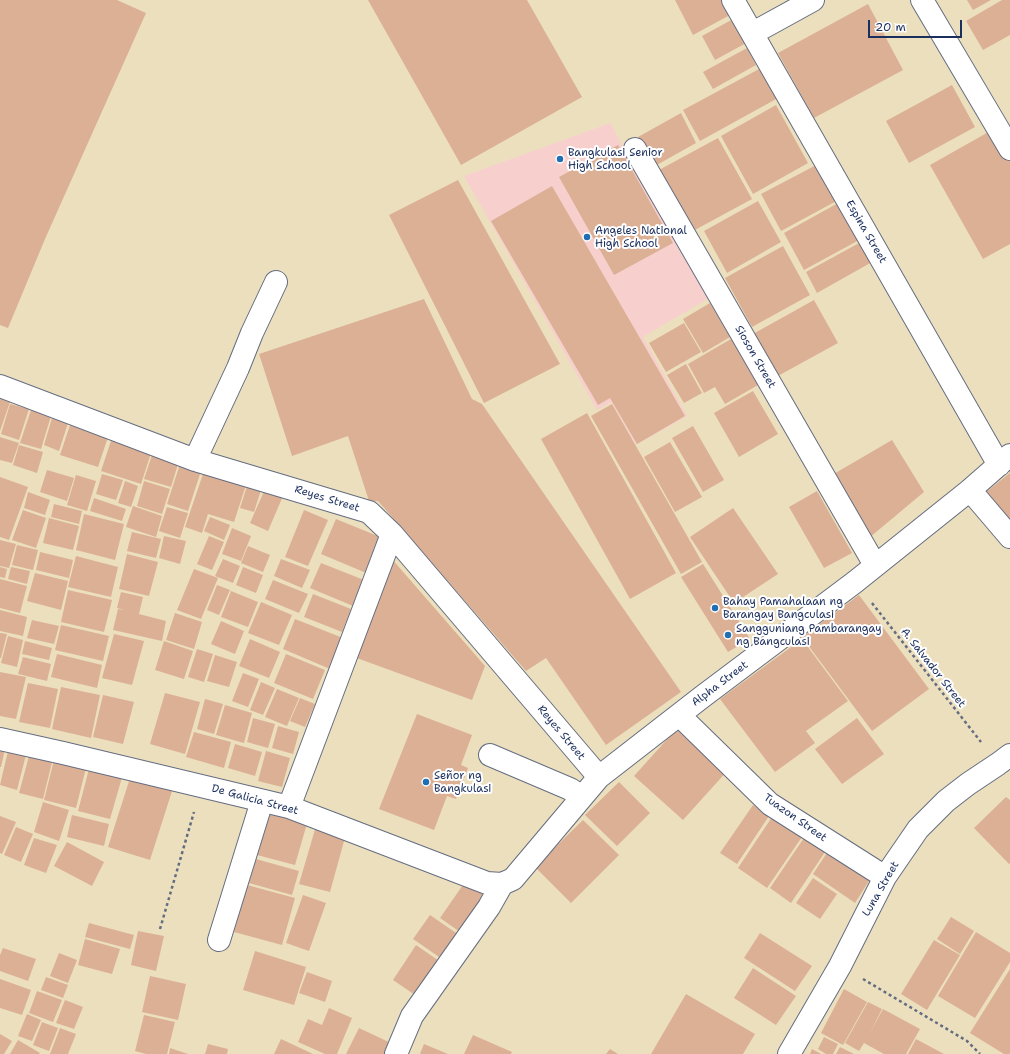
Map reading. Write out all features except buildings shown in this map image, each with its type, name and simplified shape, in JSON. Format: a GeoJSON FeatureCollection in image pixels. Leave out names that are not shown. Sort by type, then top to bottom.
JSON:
{"type":"FeatureCollection","features":[{"type":"Feature","properties":{"kind":"street","name":"Espina Street"},"geometry":{"type":"LineString","coordinates":[[734,0],[1004,460]]}},
{"type":"Feature","properties":{"kind":"street"},"geometry":{"type":"LineString","coordinates":[[753,33],[813,0]]}},
{"type":"Feature","properties":{"kind":"street"},"geometry":{"type":"LineString","coordinates":[[922,0],[1010,149]]}},
{"type":"Feature","properties":{"kind":"street","name":"Sioson Street"},"geometry":{"type":"LineString","coordinates":[[636,149],[875,565]]}},
{"type":"Feature","properties":{"kind":"street"},"geometry":{"type":"LineString","coordinates":[[195,460],[235,375],[252,333],[276,282]]}},
{"type":"Feature","properties":{"kind":"street","name":"Reyes Street"},"geometry":{"type":"LineString","coordinates":[[0,386],[195,460],[370,512],[392,534],[599,777]]}},
{"type":"Feature","properties":{"kind":"street","name":"Alpha Street"},"geometry":{"type":"LineString","coordinates":[[502,884],[513,879],[599,777],[855,582],[970,490],[1004,460]]}},
{"type":"Feature","properties":{"kind":"street"},"geometry":{"type":"LineString","coordinates":[[970,490],[1010,537]]}},
{"type":"Feature","properties":{"kind":"street"},"geometry":{"type":"LineString","coordinates":[[289,807],[392,534]]}},
{"type":"Feature","properties":{"kind":"street","name":"Tuazon Street"},"geometry":{"type":"LineString","coordinates":[[679,715],[770,804],[885,877]]}},
{"type":"Feature","properties":{"kind":"street","name":"De Galicia Street"},"geometry":{"type":"LineString","coordinates":[[0,739],[289,807],[487,883],[502,884]]}},
{"type":"Feature","properties":{"kind":"street"},"geometry":{"type":"LineString","coordinates":[[490,755],[570,789],[582,796]]}},
{"type":"Feature","properties":{"kind":"street","name":"Luna Street"},"geometry":{"type":"LineString","coordinates":[[789,1054],[840,966],[885,877],[918,829],[946,801],[1004,760]]}},
{"type":"Feature","properties":{"kind":"street"},"geometry":{"type":"LineString","coordinates":[[219,940],[262,801]]}},
{"type":"Feature","properties":{"kind":"street"},"geometry":{"type":"LineString","coordinates":[[396,1054],[412,1016],[489,907],[502,884]]}},
{"type":"Feature","properties":{"kind":"path","name":"A. Salvador Street"},"geometry":{"type":"LineString","coordinates":[[855,582],[1004,760]]}},
{"type":"Feature","properties":{"kind":"path"},"geometry":{"type":"LineString","coordinates":[[160,929],[201,786]]}},
{"type":"Feature","properties":{"kind":"path"},"geometry":{"type":"LineString","coordinates":[[840,966],[967,1041],[980,1054]]}},
{"type":"Feature","properties":{"kind":"shaded area","name":"Angeles National High School"},"geometry":{"type":"Polygon","coordinates":[[[610,123],[709,298],[643,337],[687,416],[636,445],[611,402],[597,410],[464,176],[610,123]]]}},
{"type":"Feature","properties":{"kind":"place","name":"Bangkulasi Senior High School"},"geometry":{"type":"Point","coordinates":[560,159]}},
{"type":"Feature","properties":{"kind":"place","name":"Angeles National High School"},"geometry":{"type":"Point","coordinates":[587,237]}},
{"type":"Feature","properties":{"kind":"place","name":"Bahay Pamahalaan ng Barangay Bangculasi"},"geometry":{"type":"Point","coordinates":[715,608]}},
{"type":"Feature","properties":{"kind":"place","name":"Sangguniang Pambarangay ng Bangculasi"},"geometry":{"type":"Point","coordinates":[728,635]}},
{"type":"Feature","properties":{"kind":"place","name":"Señor ng Bangkulasi"},"geometry":{"type":"Point","coordinates":[426,782]}}]}
